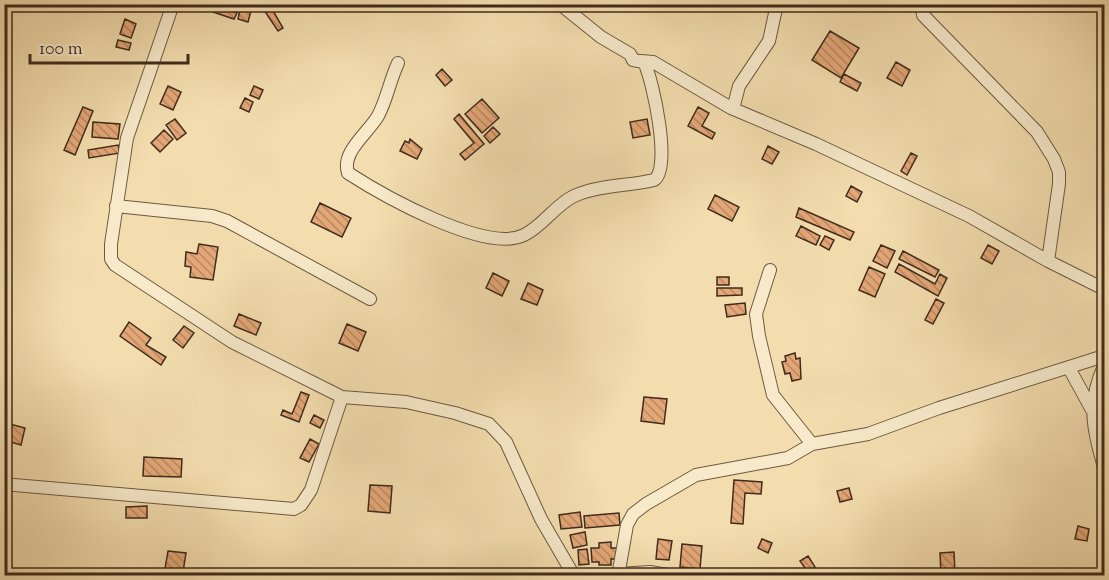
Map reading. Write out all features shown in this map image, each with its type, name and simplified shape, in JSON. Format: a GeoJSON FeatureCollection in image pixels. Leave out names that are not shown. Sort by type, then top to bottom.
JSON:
{"type":"FeatureCollection","features":[{"type":"Feature","properties":{"kind":"street"},"geometry":{"type":"LineString","coordinates":[[173,4],[127,138],[116,206],[111,259],[121,270],[232,342],[342,397],[406,402],[455,413],[489,424],[506,442],[541,519],[574,576]]}},
{"type":"Feature","properties":{"kind":"street"},"geometry":{"type":"LineString","coordinates":[[560,4],[601,37],[630,54],[633,60]]}},
{"type":"Feature","properties":{"kind":"street"},"geometry":{"type":"LineString","coordinates":[[733,109],[738,86],[769,41],[777,4]]}},
{"type":"Feature","properties":{"kind":"street"},"geometry":{"type":"LineString","coordinates":[[921,4],[923,15],[1018,109],[1049,147],[1059,172],[1059,184],[1048,247],[1048,261]]}},
{"type":"Feature","properties":{"kind":"street"},"geometry":{"type":"LineString","coordinates":[[399,63],[378,116],[346,162],[348,173],[415,209],[462,230],[509,241],[534,228],[574,196],[644,182],[660,176],[662,135],[646,66],[644,62],[633,60]]}},
{"type":"Feature","properties":{"kind":"street"},"geometry":{"type":"LineString","coordinates":[[633,60],[653,62],[733,109],[816,144],[969,216],[1048,261],[1104,289]]}},
{"type":"Feature","properties":{"kind":"street"},"geometry":{"type":"LineString","coordinates":[[116,206],[212,216],[227,221],[370,299]]}},
{"type":"Feature","properties":{"kind":"street"},"geometry":{"type":"LineString","coordinates":[[770,270],[756,314],[768,375],[779,405],[812,444]]}},
{"type":"Feature","properties":{"kind":"street"},"geometry":{"type":"LineString","coordinates":[[673,576],[641,572],[618,575],[627,525],[633,514],[646,504],[696,475],[788,458],[812,444],[868,434],[939,408],[1104,356]]}},
{"type":"Feature","properties":{"kind":"street"},"geometry":{"type":"LineString","coordinates":[[1104,366],[1093,394],[1092,411],[1104,467]]}},
{"type":"Feature","properties":{"kind":"street"},"geometry":{"type":"LineString","coordinates":[[1069,368],[1092,411]]}},
{"type":"Feature","properties":{"kind":"street"},"geometry":{"type":"LineString","coordinates":[[14,485],[294,509],[301,505],[310,490],[342,397]]}},
{"type":"Feature","properties":{"kind":"building"},"geometry":{"type":"Polygon","coordinates":[[[241,4],[252,7],[248,22],[238,19],[241,4]]]}},
{"type":"Feature","properties":{"kind":"building"},"geometry":{"type":"Polygon","coordinates":[[[269,4],[283,28],[278,31],[262,7],[269,4]]]}},
{"type":"Feature","properties":{"kind":"building"},"geometry":{"type":"Polygon","coordinates":[[[216,6],[237,13],[234,19],[213,12],[216,6]]]}},
{"type":"Feature","properties":{"kind":"building"},"geometry":{"type":"Polygon","coordinates":[[[125,19],[136,24],[131,38],[120,34],[125,19]]]}},
{"type":"Feature","properties":{"kind":"building"},"geometry":{"type":"Polygon","coordinates":[[[830,31],[859,48],[841,78],[812,60],[830,31]]]}},
{"type":"Feature","properties":{"kind":"building"},"geometry":{"type":"Polygon","coordinates":[[[118,40],[131,43],[129,50],[116,47],[118,40]]]}},
{"type":"Feature","properties":{"kind":"building"},"geometry":{"type":"Polygon","coordinates":[[[896,62],[910,70],[902,86],[887,78],[896,62]]]}},
{"type":"Feature","properties":{"kind":"building"},"geometry":{"type":"Polygon","coordinates":[[[442,69],[452,80],[445,86],[436,75],[442,69]]]}},
{"type":"Feature","properties":{"kind":"building"},"geometry":{"type":"Polygon","coordinates":[[[844,74],[861,83],[857,91],[840,82],[844,74]]]}},
{"type":"Feature","properties":{"kind":"building"},"geometry":{"type":"Polygon","coordinates":[[[168,86],[181,92],[173,110],[160,104],[168,86]]]}},
{"type":"Feature","properties":{"kind":"building"},"geometry":{"type":"Polygon","coordinates":[[[254,86],[263,90],[259,99],[250,95],[254,86]]]}},
{"type":"Feature","properties":{"kind":"building"},"geometry":{"type":"Polygon","coordinates":[[[245,98],[253,102],[249,112],[240,108],[245,98]]]}},
{"type":"Feature","properties":{"kind":"building"},"geometry":{"type":"Polygon","coordinates":[[[482,99],[499,118],[482,133],[465,114],[482,99]]]}},
{"type":"Feature","properties":{"kind":"building"},"geometry":{"type":"Polygon","coordinates":[[[83,107],[93,111],[75,155],[64,150],[83,107]]]}},
{"type":"Feature","properties":{"kind":"building"},"geometry":{"type":"Polygon","coordinates":[[[698,107],[709,113],[702,126],[715,133],[712,139],[688,126],[698,107]]]}},
{"type":"Feature","properties":{"kind":"building"},"geometry":{"type":"Polygon","coordinates":[[[459,114],[484,144],[465,160],[460,154],[474,143],[454,119],[459,114]]]}},
{"type":"Feature","properties":{"kind":"building"},"geometry":{"type":"Polygon","coordinates":[[[175,119],[186,133],[177,140],[166,125],[175,119]]]}},
{"type":"Feature","properties":{"kind":"building"},"geometry":{"type":"Polygon","coordinates":[[[647,119],[650,135],[633,138],[630,122],[647,119]]]}},
{"type":"Feature","properties":{"kind":"building"},"geometry":{"type":"Polygon","coordinates":[[[93,122],[120,124],[118,139],[92,137],[93,122]]]}},
{"type":"Feature","properties":{"kind":"building"},"geometry":{"type":"Polygon","coordinates":[[[493,127],[500,134],[490,143],[484,136],[493,127]]]}},
{"type":"Feature","properties":{"kind":"building"},"geometry":{"type":"Polygon","coordinates":[[[164,130],[173,139],[160,152],[151,143],[164,130]]]}},
{"type":"Feature","properties":{"kind":"building"},"geometry":{"type":"Polygon","coordinates":[[[410,139],[422,149],[417,159],[400,151],[405,141],[409,143],[410,139]]]}},
{"type":"Feature","properties":{"kind":"building"},"geometry":{"type":"Polygon","coordinates":[[[118,145],[120,153],[89,158],[88,150],[118,145]]]}},
{"type":"Feature","properties":{"kind":"building"},"geometry":{"type":"Polygon","coordinates":[[[768,146],[779,152],[772,164],[762,159],[768,146]]]}},
{"type":"Feature","properties":{"kind":"building"},"geometry":{"type":"Polygon","coordinates":[[[911,153],[917,156],[907,175],[901,171],[911,153]]]}},
{"type":"Feature","properties":{"kind":"building"},"geometry":{"type":"Polygon","coordinates":[[[851,186],[862,192],[857,202],[846,196],[851,186]]]}},
{"type":"Feature","properties":{"kind":"building"},"geometry":{"type":"Polygon","coordinates":[[[715,195],[739,207],[732,221],[708,209],[715,195]]]}},
{"type":"Feature","properties":{"kind":"building"},"geometry":{"type":"Polygon","coordinates":[[[320,203],[351,218],[342,237],[311,222],[320,203]]]}},
{"type":"Feature","properties":{"kind":"building"},"geometry":{"type":"Polygon","coordinates":[[[799,208],[854,232],[850,240],[796,217],[799,208]]]}},
{"type":"Feature","properties":{"kind":"building"},"geometry":{"type":"Polygon","coordinates":[[[801,226],[820,236],[816,245],[796,236],[801,226]]]}},
{"type":"Feature","properties":{"kind":"building"},"geometry":{"type":"Polygon","coordinates":[[[825,236],[834,240],[829,250],[820,245],[825,236]]]}},
{"type":"Feature","properties":{"kind":"building"},"geometry":{"type":"Polygon","coordinates":[[[199,244],[218,247],[213,280],[190,277],[191,267],[185,266],[186,252],[197,254],[199,244]]]}},
{"type":"Feature","properties":{"kind":"building"},"geometry":{"type":"Polygon","coordinates":[[[881,245],[895,251],[887,268],[873,261],[881,245]]]}},
{"type":"Feature","properties":{"kind":"building"},"geometry":{"type":"Polygon","coordinates":[[[988,245],[999,251],[992,264],[981,258],[988,245]]]}},
{"type":"Feature","properties":{"kind":"building"},"geometry":{"type":"Polygon","coordinates":[[[903,251],[939,270],[935,277],[899,259],[903,251]]]}},
{"type":"Feature","properties":{"kind":"building"},"geometry":{"type":"Polygon","coordinates":[[[899,264],[935,284],[940,274],[947,278],[938,296],[895,272],[899,264]]]}},
{"type":"Feature","properties":{"kind":"building"},"geometry":{"type":"Polygon","coordinates":[[[869,267],[885,274],[875,297],[859,290],[869,267]]]}},
{"type":"Feature","properties":{"kind":"building"},"geometry":{"type":"Polygon","coordinates":[[[493,273],[509,281],[502,296],[486,288],[493,273]]]}},
{"type":"Feature","properties":{"kind":"building"},"geometry":{"type":"Polygon","coordinates":[[[717,277],[729,277],[729,285],[717,285],[717,277]]]}},
{"type":"Feature","properties":{"kind":"building"},"geometry":{"type":"Polygon","coordinates":[[[528,283],[543,290],[537,305],[521,299],[528,283]]]}},
{"type":"Feature","properties":{"kind":"building"},"geometry":{"type":"Polygon","coordinates":[[[717,288],[742,288],[742,295],[717,296],[717,288]]]}},
{"type":"Feature","properties":{"kind":"building"},"geometry":{"type":"Polygon","coordinates":[[[936,299],[944,303],[933,324],[925,320],[936,299]]]}},
{"type":"Feature","properties":{"kind":"building"},"geometry":{"type":"Polygon","coordinates":[[[745,303],[746,314],[727,317],[725,305],[745,303]]]}},
{"type":"Feature","properties":{"kind":"building"},"geometry":{"type":"Polygon","coordinates":[[[239,314],[261,323],[256,335],[234,326],[239,314]]]}},
{"type":"Feature","properties":{"kind":"building"},"geometry":{"type":"Polygon","coordinates":[[[129,322],[151,338],[146,345],[166,357],[161,365],[120,336],[129,322]]]}},
{"type":"Feature","properties":{"kind":"building"},"geometry":{"type":"Polygon","coordinates":[[[347,324],[366,332],[358,351],[339,343],[347,324]]]}},
{"type":"Feature","properties":{"kind":"building"},"geometry":{"type":"Polygon","coordinates":[[[184,326],[194,333],[183,348],[173,340],[184,326]]]}},
{"type":"Feature","properties":{"kind":"building"},"geometry":{"type":"Polygon","coordinates":[[[795,353],[796,359],[800,358],[801,379],[792,381],[790,373],[785,374],[782,362],[786,361],[785,356],[795,353]]]}},
{"type":"Feature","properties":{"kind":"building"},"geometry":{"type":"Polygon","coordinates":[[[301,392],[309,395],[299,422],[281,415],[283,410],[292,414],[301,392]]]}},
{"type":"Feature","properties":{"kind":"building"},"geometry":{"type":"Polygon","coordinates":[[[644,397],[667,399],[664,424],[641,421],[644,397]]]}},
{"type":"Feature","properties":{"kind":"building"},"geometry":{"type":"Polygon","coordinates":[[[314,415],[324,420],[320,428],[310,423],[314,415]]]}},
{"type":"Feature","properties":{"kind":"building"},"geometry":{"type":"Polygon","coordinates":[[[6,423],[25,428],[21,445],[4,440],[6,423]]]}},
{"type":"Feature","properties":{"kind":"building"},"geometry":{"type":"Polygon","coordinates":[[[310,439],[319,444],[309,462],[300,458],[310,439]]]}},
{"type":"Feature","properties":{"kind":"building"},"geometry":{"type":"Polygon","coordinates":[[[144,457],[182,459],[181,477],[143,476],[144,457]]]}},
{"type":"Feature","properties":{"kind":"building"},"geometry":{"type":"Polygon","coordinates":[[[734,480],[762,482],[761,494],[745,493],[743,524],[731,523],[734,480]]]}},
{"type":"Feature","properties":{"kind":"building"},"geometry":{"type":"Polygon","coordinates":[[[370,485],[392,486],[390,513],[368,511],[370,485]]]}},
{"type":"Feature","properties":{"kind":"building"},"geometry":{"type":"Polygon","coordinates":[[[849,488],[852,499],[840,502],[837,491],[849,488]]]}},
{"type":"Feature","properties":{"kind":"building"},"geometry":{"type":"Polygon","coordinates":[[[147,506],[147,518],[126,518],[126,507],[147,506]]]}},
{"type":"Feature","properties":{"kind":"building"},"geometry":{"type":"Polygon","coordinates":[[[580,512],[582,527],[561,529],[559,515],[580,512]]]}},
{"type":"Feature","properties":{"kind":"building"},"geometry":{"type":"Polygon","coordinates":[[[619,513],[620,525],[585,528],[584,516],[619,513]]]}},
{"type":"Feature","properties":{"kind":"building"},"geometry":{"type":"Polygon","coordinates":[[[1078,526],[1089,529],[1087,541],[1075,539],[1078,526]]]}},
{"type":"Feature","properties":{"kind":"building"},"geometry":{"type":"Polygon","coordinates":[[[585,532],[587,545],[573,548],[570,535],[585,532]]]}},
{"type":"Feature","properties":{"kind":"building"},"geometry":{"type":"Polygon","coordinates":[[[658,539],[672,541],[669,560],[656,559],[658,539]]]}},
{"type":"Feature","properties":{"kind":"building"},"geometry":{"type":"Polygon","coordinates":[[[762,539],[772,543],[768,553],[758,548],[762,539]]]}},
{"type":"Feature","properties":{"kind":"building"},"geometry":{"type":"Polygon","coordinates":[[[611,542],[611,548],[617,548],[617,559],[611,559],[611,565],[599,565],[599,562],[592,562],[591,548],[599,548],[599,543],[611,542]]]}},
{"type":"Feature","properties":{"kind":"building"},"geometry":{"type":"Polygon","coordinates":[[[682,544],[702,546],[700,569],[680,567],[682,544]]]}},
{"type":"Feature","properties":{"kind":"building"},"geometry":{"type":"Polygon","coordinates":[[[587,549],[589,564],[579,565],[578,550],[587,549]]]}},
{"type":"Feature","properties":{"kind":"building"},"geometry":{"type":"Polygon","coordinates":[[[168,551],[186,553],[183,572],[165,569],[168,551]]]}},
{"type":"Feature","properties":{"kind":"building"},"geometry":{"type":"Polygon","coordinates":[[[954,552],[955,573],[941,574],[940,553],[954,552]]]}},
{"type":"Feature","properties":{"kind":"building"},"geometry":{"type":"Polygon","coordinates":[[[808,556],[815,567],[808,572],[800,561],[808,556]]]}}]}
